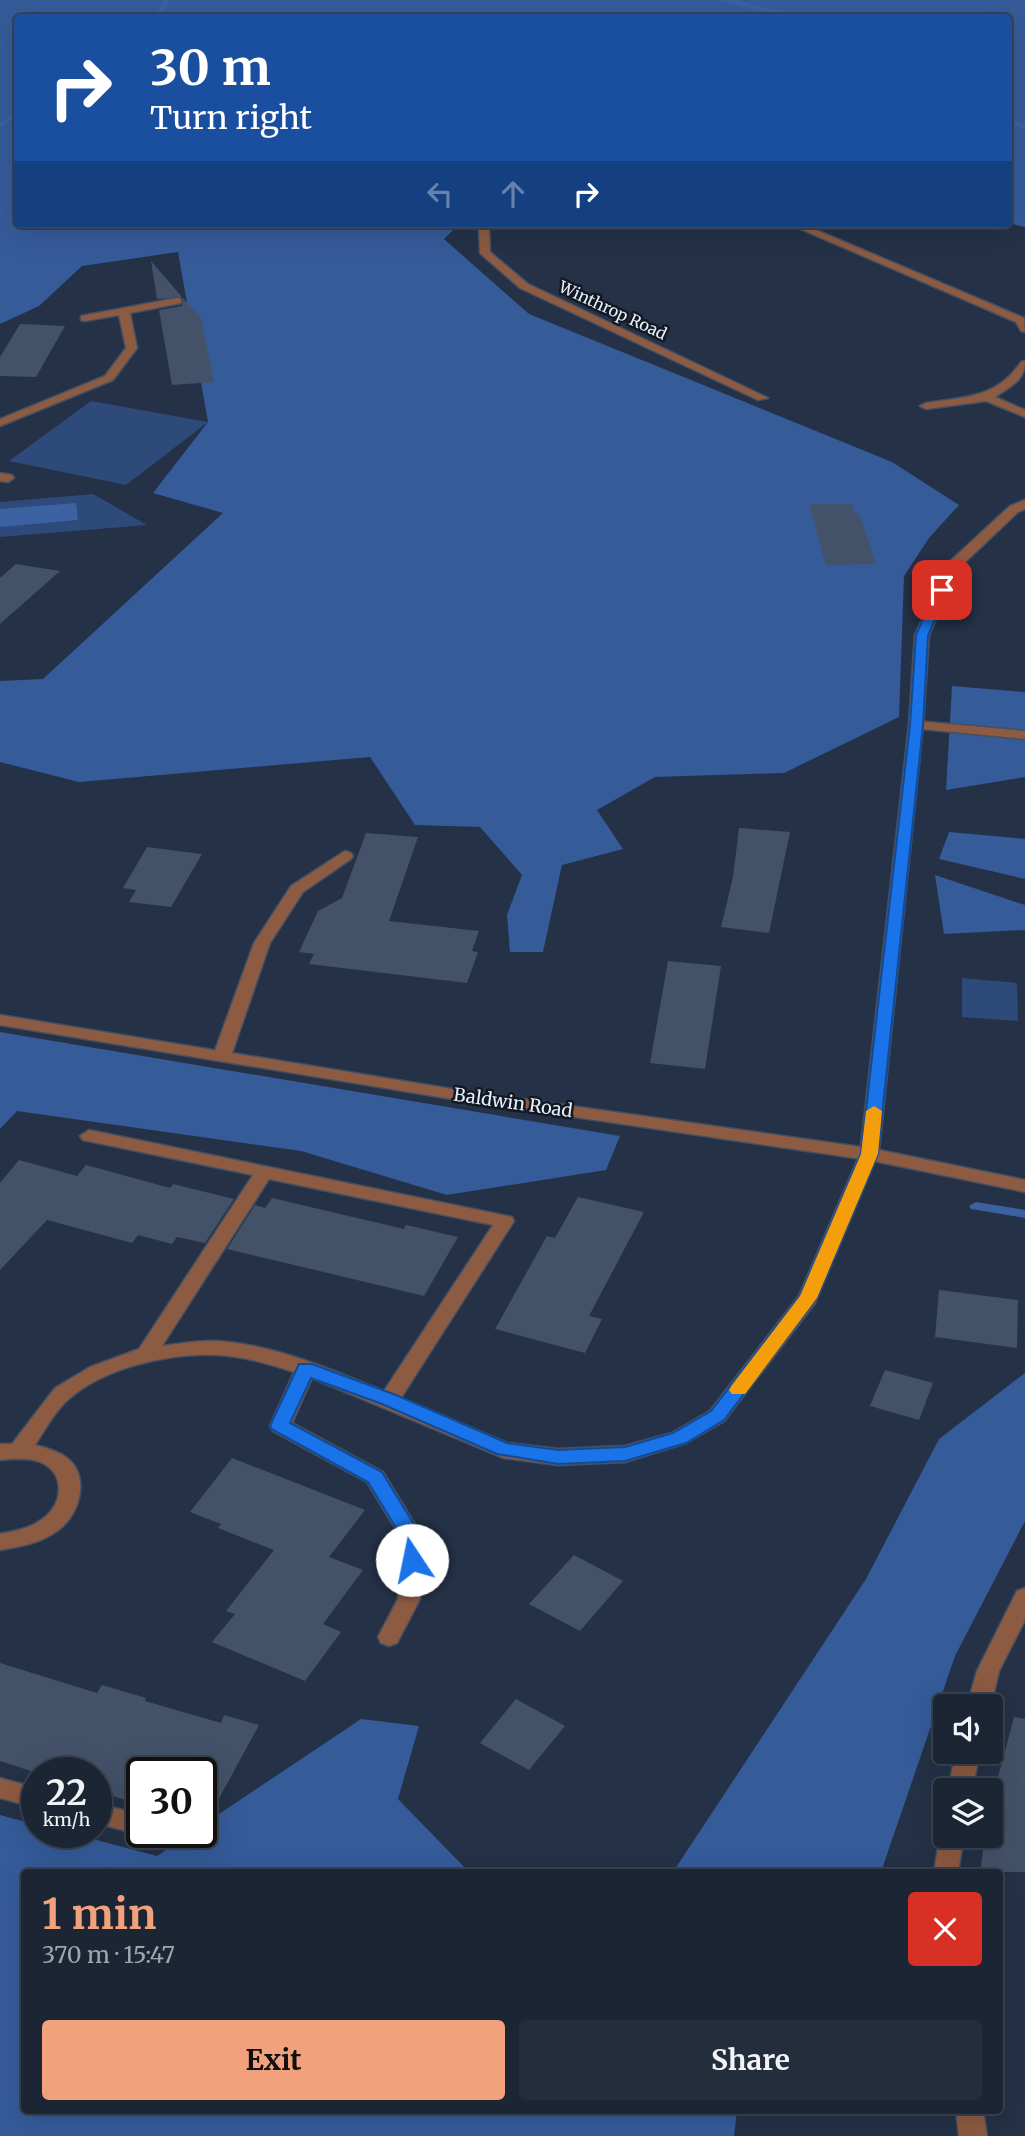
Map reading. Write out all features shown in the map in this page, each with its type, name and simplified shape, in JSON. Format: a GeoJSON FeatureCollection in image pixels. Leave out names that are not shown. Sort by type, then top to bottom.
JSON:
{"type":"FeatureCollection","features":[{"type":"Feature","properties":{"kind":"street","name":"Winthrop Road"},"geometry":{"type":"LineString","coordinates":[[484,228],[485,253],[524,286],[762,398]]}},
{"type":"Feature","properties":{"kind":"street"},"geometry":{"type":"LineString","coordinates":[[803,228],[1020,320],[1025,328]]}},
{"type":"Feature","properties":{"kind":"street"},"geometry":{"type":"LineString","coordinates":[[85,318],[177,301]]}},
{"type":"Feature","properties":{"kind":"street"},"geometry":{"type":"LineString","coordinates":[[0,423],[109,378],[132,348],[124,311]]}},
{"type":"Feature","properties":{"kind":"street"},"geometry":{"type":"LineString","coordinates":[[926,405],[987,397],[1016,378],[1025,364]]}},
{"type":"Feature","properties":{"kind":"street"},"geometry":{"type":"LineString","coordinates":[[987,397],[1025,414]]}},
{"type":"Feature","properties":{"kind":"street"},"geometry":{"type":"LineString","coordinates":[[10,1451],[62,1393],[97,1372],[146,1354],[216,1348],[267,1356],[306,1369],[389,1400],[504,1450],[544,1455],[625,1454],[679,1438],[717,1416],[808,1298],[869,1154],[916,725],[922,635],[952,567],[1014,509],[1025,504]]}},
{"type":"Feature","properties":{"kind":"street"},"geometry":{"type":"LineString","coordinates":[[916,725],[1025,735]]}},
{"type":"Feature","properties":{"kind":"street"},"geometry":{"type":"LineString","coordinates":[[222,1056],[262,943],[297,889],[345,856]]}},
{"type":"Feature","properties":{"kind":"street","name":"Baldwin Road"},"geometry":{"type":"LineString","coordinates":[[0,1020],[458,1095],[869,1154],[1025,1186]]}},
{"type":"Feature","properties":{"kind":"street"},"geometry":{"type":"LineString","coordinates":[[89,1136],[505,1220],[389,1400]]}},
{"type":"Feature","properties":{"kind":"street"},"geometry":{"type":"LineString","coordinates":[[146,1354],[265,1171]]}},
{"type":"Feature","properties":{"kind":"street"},"geometry":{"type":"LineString","coordinates":[[306,1369],[280,1426],[375,1477],[414,1541],[409,1600],[390,1637]]}},
{"type":"Feature","properties":{"kind":"street"},"geometry":{"type":"LineString","coordinates":[[0,1542],[31,1536],[49,1527],[64,1512],[73,1490],[69,1472],[54,1458],[10,1451]]}},
{"type":"Feature","properties":{"kind":"street"},"geometry":{"type":"LineString","coordinates":[[982,1694],[989,1671],[1025,1597]]}},
{"type":"Feature","properties":{"kind":"street"},"geometry":{"type":"LineString","coordinates":[[0,1788],[21,1794]]}},
{"type":"Feature","properties":{"kind":"street"},"geometry":{"type":"LineString","coordinates":[[946,1869],[950,1848]]}},
{"type":"Feature","properties":{"kind":"street"},"geometry":{"type":"LineString","coordinates":[[970,2114],[973,2136]]}},
{"type":"Feature","properties":{"kind":"shaded area"},"geometry":{"type":"Polygon","coordinates":[[[0,0],[1025,0],[1025,227],[1012,224],[1012,14],[14,14],[14,228],[455,228],[444,239],[529,314],[892,462],[959,505],[929,538],[904,576],[899,717],[784,773],[655,777],[597,810],[623,849],[562,865],[543,952],[510,952],[507,915],[522,875],[480,827],[415,825],[370,757],[79,782],[0,762],[0,681],[43,679],[223,513],[153,493],[208,422],[178,252],[82,266],[39,306],[0,324],[0,0]]]}},
{"type":"Feature","properties":{"kind":"shaded area"},"geometry":{"type":"Polygon","coordinates":[[[91,401],[208,422],[126,485],[9,461],[91,401]]]}},
{"type":"Feature","properties":{"kind":"shaded area"},"geometry":{"type":"Polygon","coordinates":[[[93,494],[147,525],[0,537],[0,502],[93,494]]]}},
{"type":"Feature","properties":{"kind":"shaded area"},"geometry":{"type":"Polygon","coordinates":[[[76,503],[78,520],[0,527],[0,509],[76,503]]]}},
{"type":"Feature","properties":{"kind":"shaded area"},"geometry":{"type":"Polygon","coordinates":[[[952,686],[1025,692],[1025,777],[946,790],[952,686]]]}},
{"type":"Feature","properties":{"kind":"shaded area"},"geometry":{"type":"Polygon","coordinates":[[[949,832],[1025,839],[1025,879],[939,859],[949,832]]]}},
{"type":"Feature","properties":{"kind":"shaded area"},"geometry":{"type":"Polygon","coordinates":[[[935,875],[1025,905],[1025,930],[944,934],[935,875]]]}},
{"type":"Feature","properties":{"kind":"shaded area"},"geometry":{"type":"Polygon","coordinates":[[[962,978],[1017,983],[1018,1021],[962,1017],[962,978]]]}},
{"type":"Feature","properties":{"kind":"shaded area"},"geometry":{"type":"Polygon","coordinates":[[[0,1032],[620,1136],[606,1170],[447,1195],[301,1151],[17,1111],[0,1129],[0,1032]]]}},
{"type":"Feature","properties":{"kind":"shaded area"},"geometry":{"type":"Polygon","coordinates":[[[1025,1373],[1025,1521],[955,1656],[942,1694],[933,1694],[933,1720],[882,1869],[675,1869],[866,1579],[939,1439],[1025,1373]]]}},
{"type":"Feature","properties":{"kind":"shaded area"},"geometry":{"type":"Polygon","coordinates":[[[361,1719],[419,1726],[398,1799],[466,1869],[21,1869],[21,2114],[737,2114],[734,2136],[0,2136],[0,1815],[21,1821],[21,1848],[112,1848],[112,1844],[157,1856],[169,1848],[217,1848],[217,1815],[361,1719]]]}},
{"type":"Feature","properties":{"kind":"building"},"geometry":{"type":"Polygon","coordinates":[[[151,261],[182,297],[157,299],[151,261]]]}},
{"type":"Feature","properties":{"kind":"building"},"geometry":{"type":"Polygon","coordinates":[[[183,298],[201,318],[214,382],[172,385],[159,310],[182,306],[183,298]]]}},
{"type":"Feature","properties":{"kind":"building"},"geometry":{"type":"Polygon","coordinates":[[[20,324],[65,326],[36,377],[0,376],[0,357],[20,324]]]}},
{"type":"Feature","properties":{"kind":"building"},"geometry":{"type":"Polygon","coordinates":[[[809,504],[852,504],[855,513],[859,513],[876,564],[826,565],[809,504]]]}},
{"type":"Feature","properties":{"kind":"building"},"geometry":{"type":"Polygon","coordinates":[[[16,564],[60,571],[0,624],[0,578],[16,564]]]}},
{"type":"Feature","properties":{"kind":"building"},"geometry":{"type":"Polygon","coordinates":[[[739,828],[790,832],[769,933],[721,927],[733,877],[739,828]]]}},
{"type":"Feature","properties":{"kind":"building"},"geometry":{"type":"Polygon","coordinates":[[[366,833],[418,837],[389,921],[479,931],[472,951],[478,952],[467,983],[309,964],[314,954],[299,952],[318,911],[342,898],[366,833]]]}},
{"type":"Feature","properties":{"kind":"building"},"geometry":{"type":"Polygon","coordinates":[[[147,847],[202,854],[171,907],[129,902],[136,890],[123,888],[147,847]]]}},
{"type":"Feature","properties":{"kind":"building"},"geometry":{"type":"Polygon","coordinates":[[[668,961],[721,966],[705,1069],[650,1063],[668,961]]]}},
{"type":"Feature","properties":{"kind":"building"},"geometry":{"type":"Polygon","coordinates":[[[19,1160],[77,1176],[86,1165],[170,1188],[173,1184],[234,1199],[205,1243],[177,1237],[172,1244],[138,1235],[132,1243],[47,1220],[0,1270],[0,1183],[19,1160]]]}},
{"type":"Feature","properties":{"kind":"building"},"geometry":{"type":"Polygon","coordinates":[[[578,1197],[644,1212],[589,1316],[602,1319],[585,1353],[495,1329],[547,1236],[555,1238],[578,1197]]]}},
{"type":"Feature","properties":{"kind":"building"},"geometry":{"type":"Polygon","coordinates":[[[272,1198],[404,1229],[406,1225],[458,1237],[424,1296],[227,1249],[255,1205],[265,1208],[272,1198]]]}},
{"type":"Feature","properties":{"kind":"building"},"geometry":{"type":"Polygon","coordinates":[[[939,1290],[1018,1300],[1017,1348],[935,1337],[939,1290]]]}},
{"type":"Feature","properties":{"kind":"building"},"geometry":{"type":"Polygon","coordinates":[[[885,1370],[933,1383],[919,1420],[870,1406],[885,1370]]]}},
{"type":"Feature","properties":{"kind":"building"},"geometry":{"type":"Polygon","coordinates":[[[232,1458],[365,1510],[329,1557],[363,1570],[323,1624],[341,1632],[305,1681],[212,1642],[235,1614],[226,1611],[274,1550],[218,1528],[221,1524],[190,1512],[232,1458]]]}},
{"type":"Feature","properties":{"kind":"building"},"geometry":{"type":"Polygon","coordinates":[[[574,1555],[623,1581],[580,1631],[529,1604],[574,1555]]]}},
{"type":"Feature","properties":{"kind":"building"},"geometry":{"type":"Polygon","coordinates":[[[0,1663],[97,1693],[102,1685],[146,1698],[145,1701],[221,1723],[224,1715],[259,1725],[217,1802],[217,1757],[126,1757],[126,1800],[112,1796],[112,1757],[21,1757],[21,1768],[0,1761],[0,1663]]]}},
{"type":"Feature","properties":{"kind":"building"},"geometry":{"type":"Polygon","coordinates":[[[516,1699],[565,1726],[529,1770],[480,1743],[516,1699]]]}},
{"type":"Feature","properties":{"kind":"building"},"geometry":{"type":"Polygon","coordinates":[[[1014,1717],[1025,1719],[1025,1872],[980,1869],[983,1848],[1003,1848],[1003,1778],[998,1778],[1014,1717]]]}},
{"type":"Feature","properties":{"kind":"waterway"},"geometry":{"type":"LineString","coordinates":[[158,14],[167,0]]}},
{"type":"Feature","properties":{"kind":"waterway"},"geometry":{"type":"LineString","coordinates":[[720,0],[798,14]]}},
{"type":"Feature","properties":{"kind":"waterway"},"geometry":{"type":"LineString","coordinates":[[0,126],[14,115]]}},
{"type":"Feature","properties":{"kind":"waterway"},"geometry":{"type":"LineString","coordinates":[[1012,122],[1025,127]]}},
{"type":"Feature","properties":{"kind":"waterway"},"geometry":{"type":"LineString","coordinates":[[976,1206],[1025,1214]]}},
{"type":"Feature","properties":{"kind":"slow traffic"},"geometry":{"type":"LineString","coordinates":[[738,1390],[808,1298],[869,1154],[874,1111]]}},
{"type":"Feature","properties":{"kind":"route"},"geometry":{"type":"LineString","coordinates":[[412,1560],[414,1541],[375,1477],[280,1426],[306,1369],[389,1400],[504,1450],[558,1457],[625,1454],[679,1438],[717,1416],[808,1298],[869,1154],[916,725],[922,635],[942,590]]}}]}
